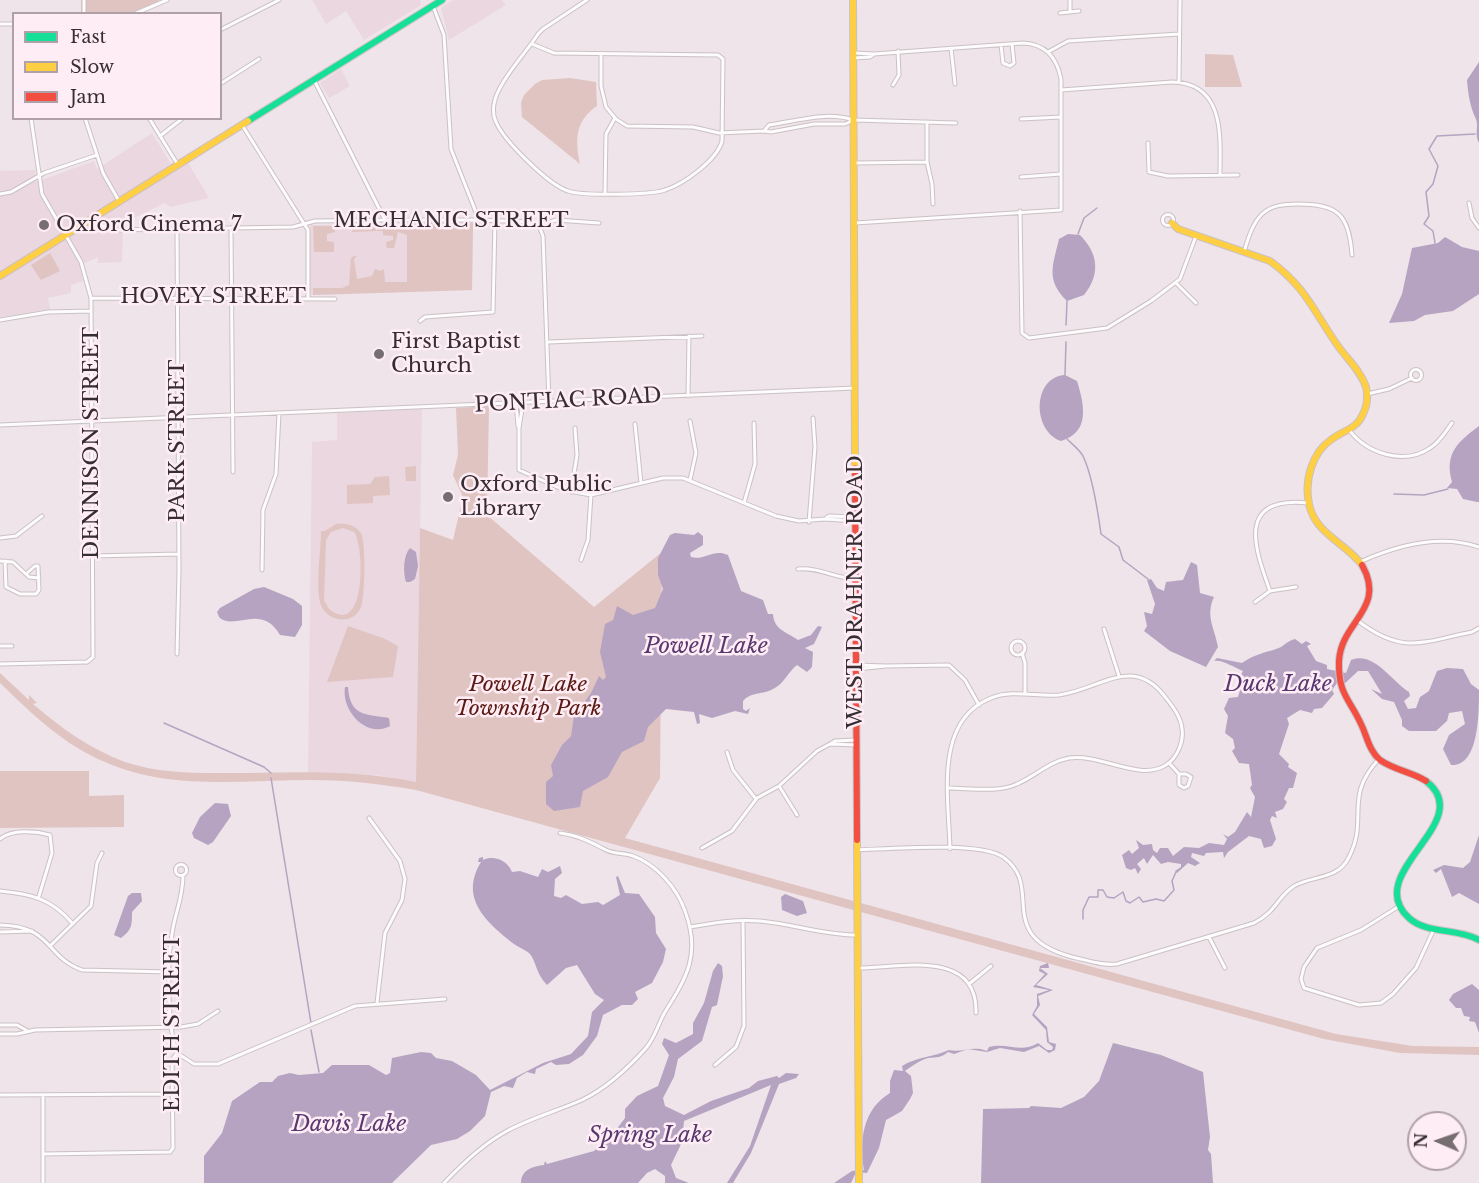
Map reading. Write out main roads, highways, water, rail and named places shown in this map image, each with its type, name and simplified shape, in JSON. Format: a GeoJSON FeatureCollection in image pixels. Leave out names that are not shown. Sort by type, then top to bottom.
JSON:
{"type":"FeatureCollection","features":[{"type":"Feature","properties":{"kind":"water"},"geometry":{"type":"Polygon","coordinates":[[[1479,62],[1479,143],[1477,122],[1472,110],[1467,80],[1479,62]]]}},
{"type":"Feature","properties":{"kind":"water"},"geometry":{"type":"Polygon","coordinates":[[[1068,234],[1080,235],[1091,249],[1095,272],[1084,295],[1067,301],[1056,286],[1052,272],[1059,239],[1068,234]]]}},
{"type":"Feature","properties":{"kind":"water"},"geometry":{"type":"Polygon","coordinates":[[[1445,237],[1462,247],[1479,251],[1479,294],[1453,311],[1425,315],[1414,321],[1389,323],[1402,294],[1412,248],[1438,243],[1445,237]]]}},
{"type":"Feature","properties":{"kind":"water"},"geometry":{"type":"Polygon","coordinates":[[[1065,375],[1077,381],[1082,399],[1083,416],[1077,431],[1071,437],[1061,441],[1051,435],[1045,427],[1040,405],[1046,385],[1054,378],[1065,375]]]}},
{"type":"Feature","properties":{"kind":"water"},"geometry":{"type":"Polygon","coordinates":[[[1479,426],[1479,502],[1477,502],[1463,499],[1457,489],[1447,488],[1452,482],[1451,456],[1459,443],[1479,426]]]}},
{"type":"Feature","properties":{"kind":"water","name":"Powell Lake"},"geometry":{"type":"Polygon","coordinates":[[[698,532],[703,536],[703,545],[690,553],[691,557],[718,553],[728,555],[741,591],[763,600],[768,614],[773,614],[776,624],[782,630],[798,640],[811,635],[818,626],[822,627],[814,644],[805,648],[813,652],[812,667],[807,672],[797,665],[777,687],[746,698],[743,701],[743,709],[746,711],[750,708],[748,714],[735,711],[712,718],[699,714],[700,723],[697,724],[694,712],[666,709],[648,727],[644,741],[622,752],[608,777],[583,791],[580,807],[554,811],[546,804],[546,782],[553,776],[551,765],[562,745],[571,736],[574,716],[591,693],[599,676],[603,680],[606,677],[600,652],[605,624],[613,620],[617,606],[633,615],[655,608],[663,589],[658,575],[658,558],[670,535],[675,533],[694,535],[698,532]]]}},
{"type":"Feature","properties":{"kind":"water"},"geometry":{"type":"Polygon","coordinates":[[[410,548],[416,552],[418,566],[415,579],[406,582],[404,564],[410,548]]]}},
{"type":"Feature","properties":{"kind":"water"},"geometry":{"type":"Polygon","coordinates":[[[1191,562],[1197,565],[1200,593],[1214,597],[1210,610],[1218,647],[1206,667],[1170,651],[1144,631],[1147,626],[1144,612],[1152,614],[1155,604],[1147,580],[1151,579],[1157,588],[1164,591],[1166,582],[1183,580],[1191,562]]]}},
{"type":"Feature","properties":{"kind":"water"},"geometry":{"type":"Polygon","coordinates":[[[264,587],[293,599],[302,606],[302,625],[295,637],[280,635],[273,625],[265,620],[232,622],[219,617],[217,612],[220,608],[254,589],[264,587]]]}},
{"type":"Feature","properties":{"kind":"water","name":"Duck Lake"},"geometry":{"type":"Polygon","coordinates":[[[1295,639],[1302,644],[1306,641],[1311,644],[1307,646],[1316,661],[1327,665],[1327,669],[1346,673],[1351,660],[1359,658],[1375,663],[1409,692],[1410,696],[1404,701],[1408,709],[1416,708],[1420,697],[1429,691],[1437,671],[1447,668],[1463,669],[1471,684],[1479,690],[1476,737],[1467,758],[1451,765],[1443,749],[1449,735],[1465,724],[1462,711],[1449,713],[1447,721],[1436,731],[1409,731],[1402,726],[1402,720],[1394,702],[1382,699],[1371,689],[1382,694],[1368,671],[1358,671],[1340,688],[1337,683],[1332,690],[1334,694],[1322,708],[1314,709],[1312,713],[1300,710],[1287,718],[1289,724],[1279,754],[1289,764],[1288,767],[1297,773],[1293,788],[1289,788],[1284,799],[1287,802],[1283,809],[1275,812],[1277,818],[1272,816],[1270,820],[1276,839],[1272,846],[1264,848],[1261,839],[1249,836],[1228,852],[1224,858],[1223,852],[1206,853],[1204,856],[1192,853],[1191,857],[1200,863],[1195,866],[1188,863],[1177,873],[1175,871],[1181,867],[1181,864],[1168,862],[1161,864],[1153,855],[1147,864],[1144,858],[1137,864],[1141,869],[1138,874],[1135,868],[1131,870],[1126,868],[1122,855],[1129,850],[1132,854],[1139,848],[1136,840],[1143,845],[1152,844],[1153,850],[1157,853],[1160,848],[1168,848],[1173,856],[1184,847],[1199,848],[1209,843],[1224,845],[1227,839],[1223,834],[1228,837],[1235,832],[1247,812],[1251,817],[1255,797],[1250,788],[1252,785],[1249,764],[1239,763],[1232,751],[1235,748],[1233,739],[1225,733],[1228,716],[1224,709],[1229,698],[1238,697],[1244,676],[1241,675],[1243,671],[1225,662],[1214,661],[1217,658],[1242,663],[1295,639]]]}},
{"type":"Feature","properties":{"kind":"water"},"geometry":{"type":"Polygon","coordinates":[[[345,687],[348,687],[349,697],[356,709],[366,714],[389,718],[390,726],[372,729],[357,720],[347,705],[345,687]]]}},
{"type":"Feature","properties":{"kind":"water"},"geometry":{"type":"Polygon","coordinates":[[[215,803],[228,804],[231,816],[213,842],[208,845],[194,838],[192,833],[200,817],[215,803]]]}},
{"type":"Feature","properties":{"kind":"water"},"geometry":{"type":"Polygon","coordinates":[[[1479,835],[1479,904],[1459,893],[1452,897],[1441,869],[1436,873],[1433,870],[1444,865],[1463,868],[1470,862],[1479,835]]]}},
{"type":"Feature","properties":{"kind":"water","name":"Davis Lake"},"geometry":{"type":"Polygon","coordinates":[[[483,857],[483,860],[491,858],[500,860],[507,864],[512,872],[520,871],[538,877],[542,869],[548,872],[560,866],[562,873],[555,879],[554,896],[561,898],[566,895],[582,904],[598,902],[603,905],[620,895],[616,877],[618,876],[625,893],[639,894],[655,917],[656,933],[666,949],[663,962],[652,983],[635,992],[638,999],[632,1005],[622,1005],[603,1015],[597,1036],[583,1055],[569,1064],[556,1065],[551,1062],[536,1069],[535,1074],[527,1072],[517,1078],[513,1088],[504,1086],[491,1092],[485,1116],[470,1131],[457,1139],[431,1145],[392,1183],[204,1183],[204,1156],[222,1133],[232,1101],[260,1082],[272,1082],[278,1076],[290,1073],[299,1075],[323,1073],[332,1065],[369,1065],[386,1075],[390,1073],[392,1058],[421,1052],[431,1053],[436,1058],[452,1061],[476,1075],[490,1090],[543,1063],[571,1054],[588,1036],[592,1012],[604,1000],[595,994],[577,965],[566,968],[547,985],[530,954],[504,936],[485,918],[474,898],[473,887],[481,862],[478,862],[479,858],[483,857]]]}},
{"type":"Feature","properties":{"kind":"water"},"geometry":{"type":"Polygon","coordinates":[[[132,893],[141,893],[142,901],[132,912],[131,927],[121,938],[114,935],[128,896],[132,893]]]}},
{"type":"Feature","properties":{"kind":"water"},"geometry":{"type":"Polygon","coordinates":[[[785,894],[803,901],[807,913],[797,916],[782,910],[781,897],[785,894]]]}},
{"type":"Feature","properties":{"kind":"water","name":"Spring Lake"},"geometry":{"type":"Polygon","coordinates":[[[718,963],[722,966],[723,976],[717,1005],[712,1007],[702,1041],[678,1059],[674,1077],[663,1098],[665,1106],[684,1115],[711,1101],[749,1088],[758,1081],[777,1076],[779,1078],[786,1073],[799,1074],[796,1078],[779,1084],[751,1153],[733,1183],[727,1183],[750,1146],[771,1085],[684,1121],[682,1142],[671,1165],[676,1178],[689,1183],[665,1183],[665,1176],[655,1169],[647,1173],[638,1183],[521,1183],[525,1172],[544,1165],[545,1161],[547,1164],[594,1151],[613,1134],[625,1118],[625,1109],[637,1096],[658,1086],[669,1055],[662,1044],[664,1038],[676,1043],[693,1034],[693,1023],[704,1003],[713,971],[718,963]]]}},
{"type":"Feature","properties":{"kind":"water"},"geometry":{"type":"Polygon","coordinates":[[[1048,963],[1049,968],[1040,968],[1048,974],[1036,985],[1053,990],[1038,996],[1040,1005],[1034,1014],[1047,1027],[1049,1042],[1056,1044],[1055,1050],[1049,1053],[1039,1046],[1024,1052],[1000,1048],[987,1052],[969,1049],[987,1051],[989,1047],[996,1046],[1026,1048],[1038,1043],[1047,1050],[1052,1050],[1053,1047],[1047,1042],[1046,1030],[1032,1015],[1037,1006],[1037,994],[1049,990],[1033,987],[1045,974],[1039,971],[1040,966],[1048,963]]]}},
{"type":"Feature","properties":{"kind":"water"},"geometry":{"type":"Polygon","coordinates":[[[1472,984],[1479,990],[1479,1033],[1475,1022],[1469,1021],[1470,1017],[1464,1016],[1461,1008],[1456,1008],[1449,1000],[1453,994],[1472,984]]]}},
{"type":"Feature","properties":{"kind":"water"},"geometry":{"type":"Polygon","coordinates":[[[1113,1043],[1161,1055],[1203,1072],[1210,1137],[1208,1150],[1211,1154],[1213,1183],[981,1183],[983,1109],[1029,1108],[1031,1106],[1061,1108],[1084,1097],[1099,1081],[1113,1043]]]}},
{"type":"Feature","properties":{"kind":"water"},"geometry":{"type":"Polygon","coordinates":[[[949,1050],[966,1050],[954,1054],[948,1052],[925,1059],[905,1071],[911,1076],[913,1093],[902,1111],[886,1120],[879,1148],[867,1173],[856,1172],[851,1183],[834,1183],[852,1171],[864,1170],[862,1148],[865,1126],[874,1108],[890,1093],[890,1081],[894,1070],[903,1071],[902,1066],[907,1063],[949,1050]]]}},
{"type":"Feature","properties":{"kind":"waterway"},"geometry":{"type":"LineString","coordinates":[[1435,243],[1433,231],[1424,224],[1429,216],[1426,192],[1433,184],[1438,166],[1429,149],[1437,136],[1475,134]]}},
{"type":"Feature","properties":{"kind":"waterway"},"geometry":{"type":"LineString","coordinates":[[1078,234],[1084,218],[1097,208]]}},
{"type":"Feature","properties":{"kind":"waterway"},"geometry":{"type":"LineString","coordinates":[[1066,325],[1067,301]]}},
{"type":"Feature","properties":{"kind":"waterway"},"geometry":{"type":"LineString","coordinates":[[1065,375],[1066,342]]}},
{"type":"Feature","properties":{"kind":"waterway"},"geometry":{"type":"LineString","coordinates":[[1067,439],[1078,449],[1087,464],[1101,534],[1119,547],[1123,560],[1148,579]]}},
{"type":"Feature","properties":{"kind":"waterway"},"geometry":{"type":"LineString","coordinates":[[1394,494],[1424,495],[1448,489]]}},
{"type":"Feature","properties":{"kind":"waterway"},"geometry":{"type":"LineString","coordinates":[[164,723],[264,767],[271,773]]}},
{"type":"Feature","properties":{"kind":"waterway"},"geometry":{"type":"LineString","coordinates":[[271,778],[311,1023]]}},
{"type":"Feature","properties":{"kind":"waterway"},"geometry":{"type":"LineString","coordinates":[[1083,919],[1083,910],[1089,897],[1098,897],[1098,890],[1103,890],[1107,897],[1114,898],[1123,892],[1126,901],[1130,903],[1139,897],[1143,902],[1156,899],[1164,901],[1174,890],[1172,881],[1176,872]]}},
{"type":"Feature","properties":{"kind":"waterway"},"geometry":{"type":"LineString","coordinates":[[311,1030],[319,1072]]}},
{"type":"Feature","properties":{"kind":"place","name":"Oxford Cinema 7"},"geometry":{"type":"Point","coordinates":[44,225]}},
{"type":"Feature","properties":{"kind":"place","name":"First Baptist Church"},"geometry":{"type":"Point","coordinates":[379,354]}},
{"type":"Feature","properties":{"kind":"place","name":"Oxford Public Library"},"geometry":{"type":"Point","coordinates":[448,497]}},
{"type":"Feature","properties":{"kind":"park label","name":"Powell Lake Township Park"},"geometry":{"type":"Point","coordinates":[528,697]}}]}
